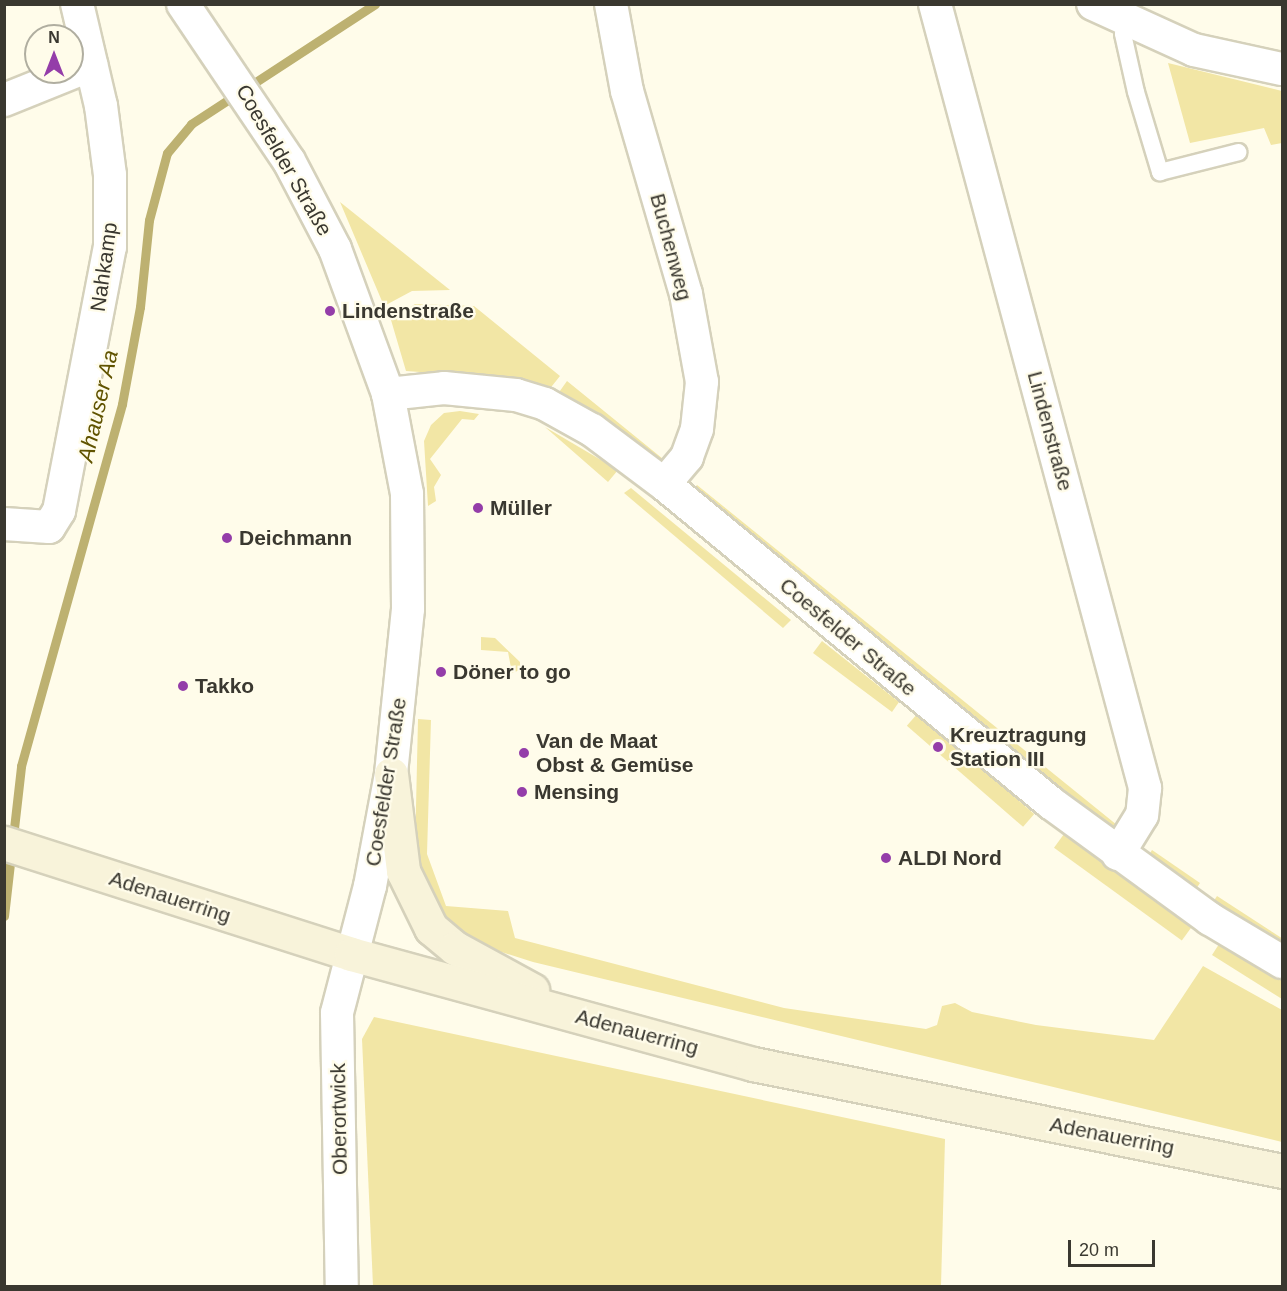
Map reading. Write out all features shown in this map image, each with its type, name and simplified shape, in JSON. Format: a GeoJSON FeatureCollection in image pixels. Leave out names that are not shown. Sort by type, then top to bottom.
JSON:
{"type":"FeatureCollection","features":[{"type":"Feature","properties":{"kind":"main road"},"geometry":{"type":"LineString","coordinates":[[391,774],[403,871],[431,928],[455,948],[578,1016]]}},
{"type":"Feature","properties":{"kind":"main road","name":"Adenauerring"},"geometry":{"type":"LineString","coordinates":[[16,847],[351,954],[753,1064],[1282,1171]]}},
{"type":"Feature","properties":{"kind":"street","name":"Nahkamp"},"geometry":{"type":"LineString","coordinates":[[4,524],[49,527],[59,511],[110,247],[111,213],[104,129],[77,4]]}},
{"type":"Feature","properties":{"kind":"street","name":"Coesfelder Straße"},"geometry":{"type":"LineString","coordinates":[[183,4],[255,108],[320,216],[347,274],[388,394],[400,445],[410,541],[408,609],[391,774],[369,886],[351,954]]}},
{"type":"Feature","properties":{"kind":"street","name":"Buchenweg"},"geometry":{"type":"LineString","coordinates":[[612,4],[627,91],[686,294],[702,382],[697,429],[687,457],[664,484]]}},
{"type":"Feature","properties":{"kind":"street","name":"Lindenstraße"},"geometry":{"type":"LineString","coordinates":[[935,4],[1145,788],[1142,815],[1118,854]]}},
{"type":"Feature","properties":{"kind":"street"},"geometry":{"type":"LineString","coordinates":[[1094,4],[1126,21],[1194,50],[1282,69]]}},
{"type":"Feature","properties":{"kind":"street"},"geometry":{"type":"LineString","coordinates":[[4,100],[91,65]]}},
{"type":"Feature","properties":{"kind":"street","name":"Coesfelder Straße"},"geometry":{"type":"LineString","coordinates":[[388,394],[444,387],[479,388],[545,404],[592,430],[664,484],[977,745],[1118,854],[1210,919],[1282,962]]}},
{"type":"Feature","properties":{"kind":"street","name":"Oberortwick"},"geometry":{"type":"LineString","coordinates":[[342,1287],[337,1013],[351,954]]}},
{"type":"Feature","properties":{"kind":"lane"},"geometry":{"type":"LineString","coordinates":[[1126,21],[1124,34],[1136,92],[1160,172],[1239,152]]}},
{"type":"Feature","properties":{"kind":"shaded area"},"geometry":{"type":"Polygon","coordinates":[[[1168,63],[1282,91],[1282,143],[1271,145],[1264,128],[1190,143],[1168,63]]]}},
{"type":"Feature","properties":{"kind":"shaded area"},"geometry":{"type":"Polygon","coordinates":[[[340,202],[450,290],[412,291],[384,306],[340,202]]]}},
{"type":"Feature","properties":{"kind":"shaded area"},"geometry":{"type":"Polygon","coordinates":[[[415,304],[474,306],[560,376],[548,391],[478,376],[406,371],[391,320],[415,304]]]}},
{"type":"Feature","properties":{"kind":"shaded area"},"geometry":{"type":"Polygon","coordinates":[[[567,381],[668,463],[661,464],[569,399],[557,395],[567,381]]]}},
{"type":"Feature","properties":{"kind":"shaded area"},"geometry":{"type":"Polygon","coordinates":[[[460,411],[479,414],[474,420],[462,419],[430,459],[441,475],[434,487],[436,501],[428,506],[424,441],[431,425],[444,413],[460,411]]]}},
{"type":"Feature","properties":{"kind":"shaded area"},"geometry":{"type":"Polygon","coordinates":[[[545,427],[618,470],[608,482],[545,427]]]}},
{"type":"Feature","properties":{"kind":"shaded area"},"geometry":{"type":"Polygon","coordinates":[[[697,485],[1117,825],[1111,832],[691,492],[697,485]]]}},
{"type":"Feature","properties":{"kind":"shaded area"},"geometry":{"type":"Polygon","coordinates":[[[631,488],[791,620],[783,628],[624,493],[631,488]]]}},
{"type":"Feature","properties":{"kind":"shaded area"},"geometry":{"type":"Polygon","coordinates":[[[481,637],[495,638],[520,662],[520,670],[512,673],[508,652],[481,650],[481,637]]]}},
{"type":"Feature","properties":{"kind":"shaded area"},"geometry":{"type":"Polygon","coordinates":[[[822,641],[899,702],[892,712],[813,653],[822,641]]]}},
{"type":"Feature","properties":{"kind":"shaded area"},"geometry":{"type":"Polygon","coordinates":[[[918,713],[1034,814],[1023,827],[907,726],[918,713]]]}},
{"type":"Feature","properties":{"kind":"shaded area"},"geometry":{"type":"Polygon","coordinates":[[[418,719],[431,720],[427,854],[446,906],[508,911],[515,938],[784,1008],[926,1029],[937,1025],[942,1006],[955,1003],[972,1012],[1036,1025],[1154,1040],[1203,966],[1282,1010],[1282,1142],[533,962],[473,943],[438,918],[422,885],[415,851],[418,719]]]}},
{"type":"Feature","properties":{"kind":"shaded area"},"geometry":{"type":"Polygon","coordinates":[[[1064,834],[1192,927],[1182,941],[1054,848],[1064,834]]]}},
{"type":"Feature","properties":{"kind":"shaded area"},"geometry":{"type":"Polygon","coordinates":[[[1152,850],[1200,883],[1196,889],[1147,858],[1152,850]]]}},
{"type":"Feature","properties":{"kind":"shaded area"},"geometry":{"type":"Polygon","coordinates":[[[1217,896],[1282,938],[1277,945],[1213,903],[1217,896]]]}},
{"type":"Feature","properties":{"kind":"shaded area"},"geometry":{"type":"Polygon","coordinates":[[[1221,941],[1282,977],[1282,999],[1212,955],[1221,941]]]}},
{"type":"Feature","properties":{"kind":"shaded area"},"geometry":{"type":"Polygon","coordinates":[[[374,1017],[945,1139],[941,1286],[373,1286],[362,1039],[374,1017]]]}},
{"type":"Feature","properties":{"kind":"waterway","name":"Ahauser Aa"},"geometry":{"type":"LineString","coordinates":[[4,916],[21,766],[122,404],[140,307],[149,220],[167,153],[191,124],[375,4]]}},
{"type":"Feature","properties":{"kind":"place","name":"Lindenstraße"},"geometry":{"type":"Point","coordinates":[330,311]}},
{"type":"Feature","properties":{"kind":"place","name":"Müller"},"geometry":{"type":"Point","coordinates":[478,508]}},
{"type":"Feature","properties":{"kind":"place","name":"Deichmann"},"geometry":{"type":"Point","coordinates":[227,538]}},
{"type":"Feature","properties":{"kind":"place","name":"Döner to go"},"geometry":{"type":"Point","coordinates":[441,672]}},
{"type":"Feature","properties":{"kind":"place","name":"Takko"},"geometry":{"type":"Point","coordinates":[183,686]}},
{"type":"Feature","properties":{"kind":"place","name":"Kreuztragung Station III"},"geometry":{"type":"Point","coordinates":[938,747]}},
{"type":"Feature","properties":{"kind":"place","name":"Van de Maat Obst & Gemüse"},"geometry":{"type":"Point","coordinates":[524,753]}},
{"type":"Feature","properties":{"kind":"place","name":"Mensing"},"geometry":{"type":"Point","coordinates":[522,792]}},
{"type":"Feature","properties":{"kind":"place","name":"ALDI Nord"},"geometry":{"type":"Point","coordinates":[886,858]}}]}
